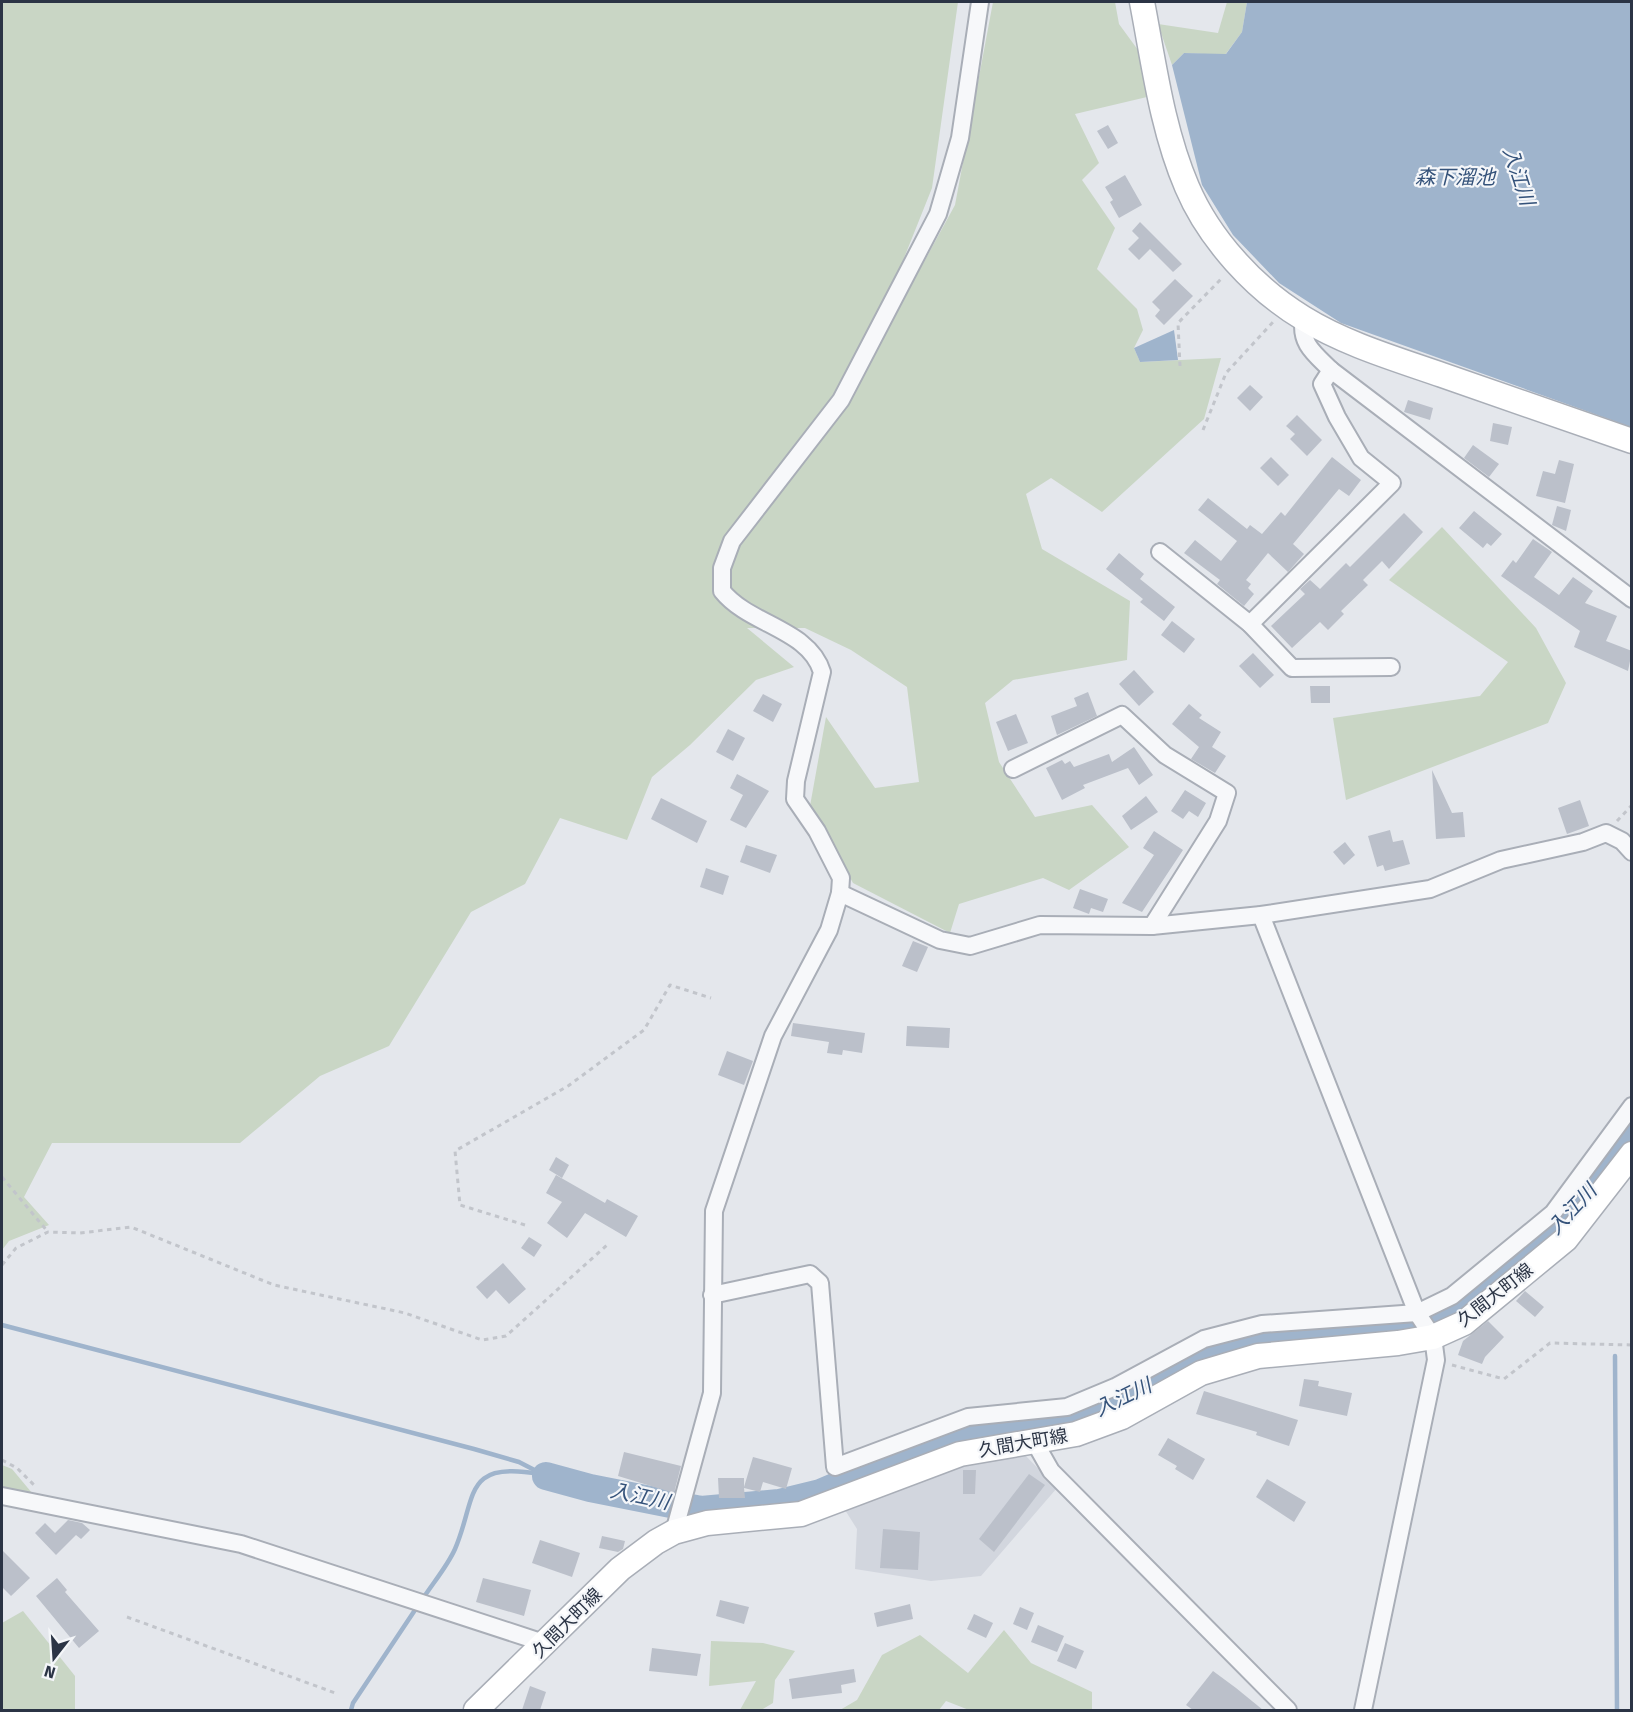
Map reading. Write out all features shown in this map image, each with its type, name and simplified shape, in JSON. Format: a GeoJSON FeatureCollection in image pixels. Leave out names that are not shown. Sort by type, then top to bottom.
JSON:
{"type":"FeatureCollection","features":[{"type":"Feature","properties":{"kind":"main road"},"geometry":{"type":"LineString","coordinates":[[1142,2],[1168,134],[1187,188],[1210,230],[1237,263],[1281,303],[1304,319],[1386,355],[1632,441]]}},
{"type":"Feature","properties":{"kind":"main road","name":"久間大町線"},"geometry":{"type":"LineString","coordinates":[[477,1710],[547,1644],[620,1569],[656,1542],[679,1515],[707,1523],[801,1514],[960,1454],[1076,1434],[1122,1417],[1201,1373],[1258,1356],[1398,1343],[1434,1349],[1566,1239],[1632,1154]]}},
{"type":"Feature","properties":{"kind":"street"},"geometry":{"type":"LineString","coordinates":[[679,1515],[712,1393],[714,1211],[773,1036],[829,930],[840,893],[841,878],[817,831],[795,799],[796,781],[822,672],[818,657],[806,645],[733,605],[722,591],[723,568],[732,541],[842,400],[938,214],[960,138],[980,2]]}},
{"type":"Feature","properties":{"kind":"street"},"geometry":{"type":"LineString","coordinates":[[1304,319],[1301,332],[1305,343],[1331,370],[1632,599]]}},
{"type":"Feature","properties":{"kind":"street"},"geometry":{"type":"LineString","coordinates":[[1250,624],[1392,483],[1361,458],[1337,417],[1322,384],[1331,370]]}},
{"type":"Feature","properties":{"kind":"street"},"geometry":{"type":"LineString","coordinates":[[1160,552],[1250,624],[1292,668],[1391,667]]}},
{"type":"Feature","properties":{"kind":"street"},"geometry":{"type":"LineString","coordinates":[[1013,770],[1122,716],[1165,755],[1227,793],[1218,821],[1152,926]]}},
{"type":"Feature","properties":{"kind":"street"},"geometry":{"type":"LineString","coordinates":[[840,893],[940,940],[970,946],[1040,925],[1152,926],[1261,915],[1430,889],[1501,860],[1583,842],[1606,833],[1614,835],[1632,852]]}},
{"type":"Feature","properties":{"kind":"street"},"geometry":{"type":"LineString","coordinates":[[1261,915],[1416,1313],[1434,1349],[1363,1710]]}},
{"type":"Feature","properties":{"kind":"street"},"geometry":{"type":"LineString","coordinates":[[712,1295],[810,1274],[820,1283],[835,1467],[968,1417],[1067,1407],[1115,1387],[1204,1340],[1227,1333],[1262,1324],[1416,1313],[1452,1296],[1553,1214],[1632,1106]]}},
{"type":"Feature","properties":{"kind":"street"},"geometry":{"type":"LineString","coordinates":[[1034,1441],[1051,1471],[1288,1710]]}},
{"type":"Feature","properties":{"kind":"street"},"geometry":{"type":"LineString","coordinates":[[2,1496],[241,1544],[547,1644]]}},
{"type":"Feature","properties":{"kind":"path"},"geometry":{"type":"LineString","coordinates":[[1180,366],[1178,323],[1237,263]]}},
{"type":"Feature","properties":{"kind":"path"},"geometry":{"type":"LineString","coordinates":[[1203,430],[1226,373],[1273,323],[1281,303]]}},
{"type":"Feature","properties":{"kind":"path"},"geometry":{"type":"LineString","coordinates":[[1614,835],[1618,818],[1632,805]]}},
{"type":"Feature","properties":{"kind":"path"},"geometry":{"type":"LineString","coordinates":[[525,1225],[460,1205],[454,1151],[568,1086],[644,1030],[670,985],[711,998]]}},
{"type":"Feature","properties":{"kind":"path"},"geometry":{"type":"LineString","coordinates":[[2,1177],[48,1232]]}},
{"type":"Feature","properties":{"kind":"path"},"geometry":{"type":"LineString","coordinates":[[2,1265],[16,1248],[48,1232],[80,1233],[131,1227],[274,1285],[405,1314],[482,1340],[506,1336],[607,1245]]}},
{"type":"Feature","properties":{"kind":"path"},"geometry":{"type":"LineString","coordinates":[[1434,1349],[1504,1378],[1550,1343],[1632,1345]]}},
{"type":"Feature","properties":{"kind":"path"},"geometry":{"type":"LineString","coordinates":[[2,1460],[17,1468],[38,1488],[49,1507]]}},
{"type":"Feature","properties":{"kind":"path"},"geometry":{"type":"LineString","coordinates":[[127,1617],[338,1694]]}},
{"type":"Feature","properties":{"kind":"shaded area"},"geometry":{"type":"Polygon","coordinates":[[[1024,1454],[1057,1488],[981,1576],[931,1581],[855,1569],[857,1529],[845,1510],[957,1462],[1024,1454]]]}},
{"type":"Feature","properties":{"kind":"green space"},"geometry":{"type":"Polygon","coordinates":[[[2,2],[958,2],[932,188],[894,283],[907,293],[955,205],[993,2],[1115,2],[1119,24],[1146,61],[1147,97],[1075,114],[1099,163],[1082,180],[1115,228],[1097,269],[1137,309],[1143,330],[1134,348],[1140,362],[1221,358],[1204,419],[1102,512],[1051,478],[1026,494],[1042,549],[1130,601],[1127,660],[1013,680],[985,703],[999,762],[1035,817],[1092,805],[1129,847],[1069,890],[1043,878],[959,904],[950,933],[853,883],[810,806],[826,717],[875,788],[919,782],[907,687],[851,650],[805,628],[747,628],[794,667],[756,680],[690,745],[652,777],[627,840],[560,818],[525,884],[471,912],[389,1046],[320,1076],[240,1143],[52,1143],[24,1197],[49,1225],[9,1241],[2,1250],[2,2]]]}},
{"type":"Feature","properties":{"kind":"green space"},"geometry":{"type":"Polygon","coordinates":[[[1227,2],[1247,2],[1242,32],[1225,55],[1184,53],[1172,65],[1158,24],[1218,33],[1227,2]]]}},
{"type":"Feature","properties":{"kind":"green space"},"geometry":{"type":"Polygon","coordinates":[[[1442,527],[1536,628],[1566,683],[1548,723],[1346,800],[1333,718],[1480,696],[1508,662],[1389,580],[1442,527]]]}},
{"type":"Feature","properties":{"kind":"green space"},"geometry":{"type":"Polygon","coordinates":[[[2,1465],[12,1469],[37,1499],[2,1492],[2,1465]]]}},
{"type":"Feature","properties":{"kind":"green space"},"geometry":{"type":"Polygon","coordinates":[[[23,1611],[75,1676],[75,1710],[2,1710],[2,1623],[23,1611]]]}},
{"type":"Feature","properties":{"kind":"green space"},"geometry":{"type":"Polygon","coordinates":[[[1004,1630],[1031,1663],[1092,1692],[1092,1710],[969,1710],[946,1701],[939,1710],[840,1710],[857,1700],[882,1655],[920,1635],[968,1673],[1004,1630]]]}},
{"type":"Feature","properties":{"kind":"green space"},"geometry":{"type":"Polygon","coordinates":[[[711,1641],[763,1643],[795,1651],[775,1680],[773,1703],[761,1710],[740,1710],[756,1681],[709,1686],[711,1641]]]}},
{"type":"Feature","properties":{"kind":"water","name":"森下溜池"},"geometry":{"type":"Polygon","coordinates":[[[1247,2],[1631,2],[1631,427],[1341,323],[1279,283],[1233,235],[1202,185],[1172,65],[1184,53],[1226,54],[1242,32],[1247,2]]]}},
{"type":"Feature","properties":{"kind":"water"},"geometry":{"type":"Polygon","coordinates":[[[1174,330],[1178,360],[1140,362],[1134,348],[1174,330]]]}},
{"type":"Feature","properties":{"kind":"building"},"geometry":{"type":"Polygon","coordinates":[[[1108,125],[1118,143],[1108,149],[1097,131],[1108,125]]]}},
{"type":"Feature","properties":{"kind":"building"},"geometry":{"type":"Polygon","coordinates":[[[1125,175],[1142,205],[1119,218],[1110,202],[1113,200],[1105,187],[1125,175]]]}},
{"type":"Feature","properties":{"kind":"building"},"geometry":{"type":"Polygon","coordinates":[[[1140,222],[1182,264],[1173,272],[1150,249],[1139,260],[1128,249],[1139,238],[1132,231],[1140,222]]]}},
{"type":"Feature","properties":{"kind":"building"},"geometry":{"type":"Polygon","coordinates":[[[1175,279],[1193,296],[1164,325],[1155,316],[1160,310],[1152,302],[1175,279]]]}},
{"type":"Feature","properties":{"kind":"building"},"geometry":{"type":"Polygon","coordinates":[[[1250,385],[1263,397],[1250,411],[1237,398],[1250,385]]]}},
{"type":"Feature","properties":{"kind":"building"},"geometry":{"type":"Polygon","coordinates":[[[1408,400],[1433,408],[1430,420],[1404,412],[1408,400]]]}},
{"type":"Feature","properties":{"kind":"building"},"geometry":{"type":"Polygon","coordinates":[[[1297,415],[1322,440],[1307,456],[1290,439],[1295,434],[1286,426],[1297,415]]]}},
{"type":"Feature","properties":{"kind":"building"},"geometry":{"type":"Polygon","coordinates":[[[1493,423],[1512,427],[1508,445],[1490,441],[1493,423]]]}},
{"type":"Feature","properties":{"kind":"building"},"geometry":{"type":"Polygon","coordinates":[[[1473,445],[1499,464],[1489,477],[1464,458],[1473,445]]]}},
{"type":"Feature","properties":{"kind":"building"},"geometry":{"type":"Polygon","coordinates":[[[1271,457],[1289,475],[1278,486],[1260,468],[1271,457]]]}},
{"type":"Feature","properties":{"kind":"building"},"geometry":{"type":"Polygon","coordinates":[[[1332,457],[1361,480],[1349,496],[1339,489],[1293,544],[1304,554],[1288,572],[1268,553],[1246,580],[1251,584],[1248,588],[1254,594],[1244,606],[1217,584],[1220,580],[1184,553],[1195,540],[1221,561],[1237,541],[1198,510],[1208,498],[1247,529],[1250,525],[1262,534],[1281,512],[1285,516],[1332,457]]]}},
{"type":"Feature","properties":{"kind":"building"},"geometry":{"type":"Polygon","coordinates":[[[1559,460],[1574,464],[1565,503],[1536,496],[1543,471],[1555,474],[1559,460]]]}},
{"type":"Feature","properties":{"kind":"building"},"geometry":{"type":"Polygon","coordinates":[[[1557,506],[1571,510],[1566,531],[1552,525],[1557,506]]]}},
{"type":"Feature","properties":{"kind":"building"},"geometry":{"type":"Polygon","coordinates":[[[1474,511],[1502,534],[1491,546],[1487,543],[1483,548],[1459,528],[1474,511]]]}},
{"type":"Feature","properties":{"kind":"building"},"geometry":{"type":"Polygon","coordinates":[[[1404,513],[1423,532],[1389,569],[1382,561],[1363,580],[1368,585],[1341,611],[1344,614],[1328,630],[1320,622],[1292,648],[1271,626],[1305,594],[1300,589],[1310,580],[1320,589],[1346,563],[1350,567],[1404,513]]]}},
{"type":"Feature","properties":{"kind":"building"},"geometry":{"type":"Polygon","coordinates":[[[1533,539],[1552,552],[1534,577],[1559,595],[1573,577],[1593,591],[1585,603],[1617,616],[1606,641],[1632,651],[1628,671],[1574,647],[1580,631],[1501,576],[1513,560],[1516,563],[1533,539]]]}},
{"type":"Feature","properties":{"kind":"building"},"geometry":{"type":"Polygon","coordinates":[[[1119,553],[1144,574],[1140,579],[1175,607],[1164,621],[1140,602],[1143,599],[1106,569],[1119,553]]]}},
{"type":"Feature","properties":{"kind":"building"},"geometry":{"type":"Polygon","coordinates":[[[1172,621],[1195,639],[1184,653],[1161,635],[1172,621]]]}},
{"type":"Feature","properties":{"kind":"building"},"geometry":{"type":"Polygon","coordinates":[[[1253,653],[1274,675],[1260,688],[1239,666],[1253,653]]]}},
{"type":"Feature","properties":{"kind":"building"},"geometry":{"type":"Polygon","coordinates":[[[1134,670],[1154,692],[1139,706],[1119,684],[1134,670]]]}},
{"type":"Feature","properties":{"kind":"building"},"geometry":{"type":"Polygon","coordinates":[[[1310,686],[1330,686],[1330,703],[1311,703],[1310,686]]]}},
{"type":"Feature","properties":{"kind":"building"},"geometry":{"type":"Polygon","coordinates":[[[1088,692],[1097,716],[1057,735],[1051,716],[1077,706],[1074,698],[1088,692]]]}},
{"type":"Feature","properties":{"kind":"building"},"geometry":{"type":"Polygon","coordinates":[[[763,694],[782,704],[773,722],[753,711],[763,694]]]}},
{"type":"Feature","properties":{"kind":"building"},"geometry":{"type":"Polygon","coordinates":[[[1189,704],[1202,715],[1199,718],[1221,732],[1212,747],[1226,756],[1215,773],[1191,759],[1199,747],[1172,724],[1189,704]]]}},
{"type":"Feature","properties":{"kind":"building"},"geometry":{"type":"Polygon","coordinates":[[[1016,714],[1028,743],[1008,751],[996,722],[1016,714]]]}},
{"type":"Feature","properties":{"kind":"building"},"geometry":{"type":"Polygon","coordinates":[[[728,729],[745,738],[733,761],[716,752],[728,729]]]}},
{"type":"Feature","properties":{"kind":"building"},"geometry":{"type":"Polygon","coordinates":[[[1134,747],[1153,775],[1139,785],[1128,768],[1083,785],[1085,788],[1062,800],[1046,768],[1062,760],[1065,764],[1070,761],[1074,767],[1109,754],[1112,762],[1134,747]]]}},
{"type":"Feature","properties":{"kind":"building"},"geometry":{"type":"Polygon","coordinates":[[[1432,770],[1452,813],[1463,812],[1465,837],[1436,839],[1432,770]]]}},
{"type":"Feature","properties":{"kind":"building"},"geometry":{"type":"Polygon","coordinates":[[[737,774],[769,791],[746,828],[730,820],[743,795],[730,788],[737,774]]]}},
{"type":"Feature","properties":{"kind":"building"},"geometry":{"type":"Polygon","coordinates":[[[1185,790],[1206,803],[1198,817],[1189,811],[1183,819],[1171,811],[1185,790]]]}},
{"type":"Feature","properties":{"kind":"building"},"geometry":{"type":"Polygon","coordinates":[[[1146,796],[1158,812],[1131,830],[1122,816],[1146,796]]]}},
{"type":"Feature","properties":{"kind":"building"},"geometry":{"type":"Polygon","coordinates":[[[661,798],[707,821],[697,843],[651,819],[661,798]]]}},
{"type":"Feature","properties":{"kind":"building"},"geometry":{"type":"Polygon","coordinates":[[[1580,800],[1589,826],[1567,834],[1558,808],[1580,800]]]}},
{"type":"Feature","properties":{"kind":"building"},"geometry":{"type":"Polygon","coordinates":[[[1390,830],[1393,842],[1403,840],[1410,864],[1385,871],[1383,865],[1377,867],[1368,836],[1390,830]]]}},
{"type":"Feature","properties":{"kind":"building"},"geometry":{"type":"Polygon","coordinates":[[[1154,831],[1183,850],[1142,912],[1122,903],[1154,855],[1143,848],[1154,831]]]}},
{"type":"Feature","properties":{"kind":"building"},"geometry":{"type":"Polygon","coordinates":[[[1345,842],[1355,855],[1344,865],[1333,852],[1345,842]]]}},
{"type":"Feature","properties":{"kind":"building"},"geometry":{"type":"Polygon","coordinates":[[[746,845],[777,855],[770,873],[740,862],[746,845]]]}},
{"type":"Feature","properties":{"kind":"building"},"geometry":{"type":"Polygon","coordinates":[[[706,868],[729,876],[723,895],[700,887],[706,868]]]}},
{"type":"Feature","properties":{"kind":"building"},"geometry":{"type":"Polygon","coordinates":[[[1080,889],[1108,899],[1103,912],[1091,908],[1089,914],[1073,908],[1080,889]]]}},
{"type":"Feature","properties":{"kind":"building"},"geometry":{"type":"Polygon","coordinates":[[[913,941],[928,947],[917,972],[902,966],[913,941]]]}},
{"type":"Feature","properties":{"kind":"building"},"geometry":{"type":"Polygon","coordinates":[[[793,1023],[865,1033],[862,1053],[843,1050],[842,1055],[827,1053],[829,1042],[791,1036],[793,1023]]]}},
{"type":"Feature","properties":{"kind":"building"},"geometry":{"type":"Polygon","coordinates":[[[907,1026],[950,1028],[949,1048],[906,1046],[907,1026]]]}},
{"type":"Feature","properties":{"kind":"building"},"geometry":{"type":"Polygon","coordinates":[[[727,1051],[753,1061],[744,1085],[718,1075],[727,1051]]]}},
{"type":"Feature","properties":{"kind":"building"},"geometry":{"type":"Polygon","coordinates":[[[556,1157],[569,1165],[562,1178],[549,1170],[556,1157]]]}},
{"type":"Feature","properties":{"kind":"building"},"geometry":{"type":"Polygon","coordinates":[[[556,1175],[605,1203],[607,1199],[638,1216],[626,1237],[585,1213],[567,1238],[547,1223],[562,1202],[546,1193],[556,1175]]]}},
{"type":"Feature","properties":{"kind":"building"},"geometry":{"type":"Polygon","coordinates":[[[529,1237],[542,1245],[534,1257],[521,1248],[529,1237]]]}},
{"type":"Feature","properties":{"kind":"building"},"geometry":{"type":"Polygon","coordinates":[[[503,1263],[526,1289],[509,1304],[496,1290],[487,1299],[476,1287],[503,1263]]]}},
{"type":"Feature","properties":{"kind":"building"},"geometry":{"type":"Polygon","coordinates":[[[1525,1291],[1544,1307],[1535,1317],[1516,1301],[1525,1291]]]}},
{"type":"Feature","properties":{"kind":"building"},"geometry":{"type":"Polygon","coordinates":[[[1488,1321],[1504,1337],[1485,1357],[1482,1364],[1458,1355],[1463,1341],[1488,1321]]]}},
{"type":"Feature","properties":{"kind":"building"},"geometry":{"type":"Polygon","coordinates":[[[1304,1379],[1319,1381],[1318,1386],[1352,1393],[1347,1416],[1299,1406],[1304,1379]]]}},
{"type":"Feature","properties":{"kind":"building"},"geometry":{"type":"Polygon","coordinates":[[[1204,1391],[1298,1420],[1289,1446],[1256,1435],[1257,1432],[1196,1414],[1204,1391]]]}},
{"type":"Feature","properties":{"kind":"building"},"geometry":{"type":"Polygon","coordinates":[[[1168,1438],[1205,1459],[1193,1480],[1175,1469],[1177,1466],[1158,1455],[1168,1438]]]}},
{"type":"Feature","properties":{"kind":"building"},"geometry":{"type":"Polygon","coordinates":[[[624,1452],[681,1466],[674,1493],[618,1476],[624,1452]]]}},
{"type":"Feature","properties":{"kind":"building"},"geometry":{"type":"Polygon","coordinates":[[[753,1457],[792,1468],[786,1489],[763,1482],[760,1492],[744,1488],[745,1498],[719,1498],[718,1478],[744,1478],[744,1487],[753,1457]]]}},
{"type":"Feature","properties":{"kind":"building"},"geometry":{"type":"Polygon","coordinates":[[[963,1470],[976,1470],[975,1494],[963,1494],[963,1470]]]}},
{"type":"Feature","properties":{"kind":"building"},"geometry":{"type":"Polygon","coordinates":[[[1029,1474],[1045,1485],[994,1552],[979,1539],[1029,1474]]]}},
{"type":"Feature","properties":{"kind":"building"},"geometry":{"type":"Polygon","coordinates":[[[1267,1479],[1306,1502],[1294,1522],[1256,1497],[1267,1479]]]}},
{"type":"Feature","properties":{"kind":"building"},"geometry":{"type":"Polygon","coordinates":[[[68,1520],[82,1523],[90,1530],[81,1539],[76,1535],[56,1555],[35,1533],[45,1523],[55,1533],[68,1520]]]}},
{"type":"Feature","properties":{"kind":"building"},"geometry":{"type":"Polygon","coordinates":[[[883,1529],[920,1532],[918,1570],[880,1568],[883,1529]]]}},
{"type":"Feature","properties":{"kind":"building"},"geometry":{"type":"Polygon","coordinates":[[[602,1536],[625,1541],[623,1549],[618,1552],[599,1548],[602,1536]]]}},
{"type":"Feature","properties":{"kind":"building"},"geometry":{"type":"Polygon","coordinates":[[[540,1540],[580,1553],[572,1577],[532,1563],[540,1540]]]}},
{"type":"Feature","properties":{"kind":"building"},"geometry":{"type":"Polygon","coordinates":[[[2,1550],[30,1578],[11,1596],[2,1587],[2,1550]]]}},
{"type":"Feature","properties":{"kind":"building"},"geometry":{"type":"Polygon","coordinates":[[[57,1578],[67,1590],[65,1592],[99,1631],[79,1648],[36,1596],[57,1578]]]}},
{"type":"Feature","properties":{"kind":"building"},"geometry":{"type":"Polygon","coordinates":[[[483,1578],[531,1590],[524,1616],[476,1602],[483,1578]]]}},
{"type":"Feature","properties":{"kind":"building"},"geometry":{"type":"Polygon","coordinates":[[[720,1600],[749,1607],[744,1624],[716,1616],[720,1600]]]}},
{"type":"Feature","properties":{"kind":"building"},"geometry":{"type":"Polygon","coordinates":[[[910,1604],[913,1619],[877,1627],[874,1613],[910,1604]]]}},
{"type":"Feature","properties":{"kind":"building"},"geometry":{"type":"Polygon","coordinates":[[[1020,1607],[1034,1613],[1027,1630],[1013,1624],[1020,1607]]]}},
{"type":"Feature","properties":{"kind":"building"},"geometry":{"type":"Polygon","coordinates":[[[974,1614],[993,1623],[986,1638],[967,1629],[974,1614]]]}},
{"type":"Feature","properties":{"kind":"building"},"geometry":{"type":"Polygon","coordinates":[[[1038,1625],[1064,1636],[1057,1652],[1031,1642],[1038,1625]]]}},
{"type":"Feature","properties":{"kind":"building"},"geometry":{"type":"Polygon","coordinates":[[[1065,1643],[1084,1651],[1076,1669],[1057,1661],[1065,1643]]]}},
{"type":"Feature","properties":{"kind":"building"},"geometry":{"type":"Polygon","coordinates":[[[652,1648],[701,1654],[697,1676],[649,1671],[652,1648]]]}},
{"type":"Feature","properties":{"kind":"building"},"geometry":{"type":"Polygon","coordinates":[[[854,1669],[856,1682],[841,1685],[842,1693],[792,1699],[789,1679],[854,1669]]]}},
{"type":"Feature","properties":{"kind":"building"},"geometry":{"type":"Polygon","coordinates":[[[1213,1671],[1263,1710],[1193,1710],[1186,1705],[1213,1671]]]}},
{"type":"Feature","properties":{"kind":"building"},"geometry":{"type":"Polygon","coordinates":[[[530,1686],[546,1692],[540,1710],[522,1710],[530,1686]]]}},
{"type":"Feature","properties":{"kind":"waterway","name":"入江川"},"geometry":{"type":"LineString","coordinates":[[546,1476],[590,1488],[701,1510],[779,1503],[820,1493],[937,1443],[994,1429],[1072,1420],[1118,1404],[1204,1354],[1274,1337],[1408,1328],[1462,1308],[1553,1232],[1605,1173],[1632,1134]]}},
{"type":"Feature","properties":{"kind":"waterway"},"geometry":{"type":"LineString","coordinates":[[2,1325],[474,1449],[519,1462],[546,1476]]}},
{"type":"Feature","properties":{"kind":"waterway"},"geometry":{"type":"LineString","coordinates":[[1615,1356],[1617,1710]]}},
{"type":"Feature","properties":{"kind":"waterway"},"geometry":{"type":"LineString","coordinates":[[422,1600],[452,1556],[471,1499],[476,1487],[484,1478],[496,1473],[514,1471],[539,1474]]}},
{"type":"Feature","properties":{"kind":"waterway"},"geometry":{"type":"LineString","coordinates":[[351,1710],[353,1703],[417,1607]]}}]}
